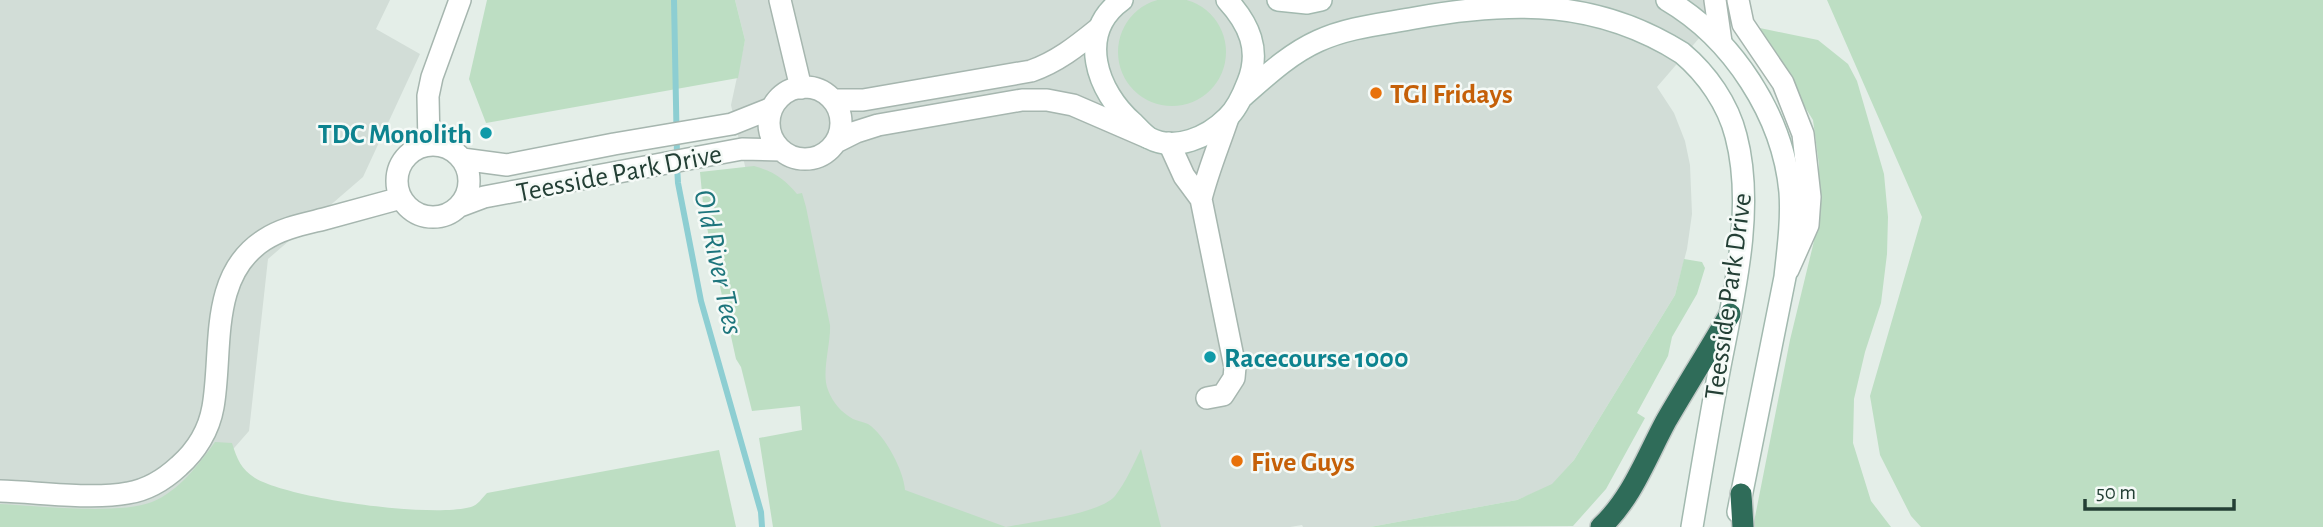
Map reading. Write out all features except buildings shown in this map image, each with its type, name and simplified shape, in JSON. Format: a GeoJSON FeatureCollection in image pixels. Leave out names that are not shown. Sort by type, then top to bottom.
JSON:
{"type":"FeatureCollection","features":[{"type":"Feature","properties":{"kind":"highway"},"geometry":{"type":"LineString","coordinates":[[1601,527],[1612,517],[1634,485],[1666,422],[1730,314]]}},
{"type":"Feature","properties":{"kind":"highway"},"geometry":{"type":"LineString","coordinates":[[1741,494],[1743,527]]}},
{"type":"Feature","properties":{"kind":"street"},"geometry":{"type":"LineString","coordinates":[[429,145],[428,96],[432,77],[460,0]]}},
{"type":"Feature","properties":{"kind":"street"},"geometry":{"type":"LineString","coordinates":[[780,0],[801,88]]}},
{"type":"Feature","properties":{"kind":"street"},"geometry":{"type":"LineString","coordinates":[[1207,398],[1223,395],[1234,378],[1235,367],[1201,199],[1207,173],[1228,118],[1242,97],[1253,69],[1254,48],[1249,30],[1227,0]]}},
{"type":"Feature","properties":{"kind":"street"},"geometry":{"type":"LineString","coordinates":[[1278,0],[1307,3],[1321,0]]}},
{"type":"Feature","properties":{"kind":"street","name":"Teesside Park Drive"},"geometry":{"type":"LineString","coordinates":[[1667,0],[1685,10],[1721,42],[1747,75],[1760,97],[1785,164],[1790,192],[1785,277],[1734,527]]}},
{"type":"Feature","properties":{"kind":"street"},"geometry":{"type":"LineString","coordinates":[[1715,0],[1721,42]]}},
{"type":"Feature","properties":{"kind":"street"},"geometry":{"type":"LineString","coordinates":[[1738,0],[1743,24],[1783,83],[1803,134],[1810,197],[1808,225],[1785,277]]}},
{"type":"Feature","properties":{"kind":"street"},"geometry":{"type":"LineString","coordinates":[[833,100],[863,100],[1031,71],[1046,66],[1098,29],[1116,2]]}},
{"type":"Feature","properties":{"kind":"street","name":"Teesside Park Drive"},"geometry":{"type":"LineString","coordinates":[[1242,97],[1278,66],[1317,41],[1346,31],[1502,3],[1571,3],[1620,15],[1667,41],[1693,62],[1723,103],[1736,134],[1742,163],[1744,194],[1742,231],[1730,314],[1692,527]]}},
{"type":"Feature","properties":{"kind":"street"},"geometry":{"type":"LineString","coordinates":[[1098,29],[1095,49],[1098,69],[1113,104],[1159,141],[1201,199]]}},
{"type":"Feature","properties":{"kind":"street"},"geometry":{"type":"LineString","coordinates":[[836,142],[841,125],[840,116],[833,100],[818,90],[801,88],[784,94],[772,108],[769,126],[775,143],[796,159],[822,155],[836,142],[878,125],[1022,100],[1047,100],[1073,105],[1159,141],[1186,142],[1228,118]]}},
{"type":"Feature","properties":{"kind":"street","name":"Teesside Park Drive"},"geometry":{"type":"LineString","coordinates":[[462,159],[507,165],[732,124],[772,108]]}},
{"type":"Feature","properties":{"kind":"street"},"geometry":{"type":"LineString","coordinates":[[429,145],[442,146],[453,151],[462,159],[469,175],[468,191],[460,206],[449,214],[436,217],[422,216],[410,209],[401,198],[397,185],[405,158],[416,149],[429,145]]}},
{"type":"Feature","properties":{"kind":"street","name":"Teesside Park Drive"},"geometry":{"type":"LineString","coordinates":[[460,206],[484,197],[742,149],[781,150]]}},
{"type":"Feature","properties":{"kind":"street"},"geometry":{"type":"LineString","coordinates":[[0,491],[106,496],[144,489],[174,471],[195,449],[210,416],[223,303],[240,262],[264,240],[290,228],[401,198]]}},
{"type":"Feature","properties":{"kind":"shaded area"},"geometry":{"type":"Polygon","coordinates":[[[0,0],[390,0],[376,29],[420,54],[363,177],[268,259],[249,431],[192,496],[110,518],[0,512],[0,0]]]}},
{"type":"Feature","properties":{"kind":"shaded area"},"geometry":{"type":"Polygon","coordinates":[[[735,0],[1732,0],[1657,87],[1674,113],[1685,141],[1690,165],[1692,214],[1687,249],[1675,295],[1574,460],[1552,485],[1517,500],[1370,527],[904,527],[800,406],[731,105],[745,40],[735,0]]]}},
{"type":"Feature","properties":{"kind":"green space"},"geometry":{"type":"Polygon","coordinates":[[[1172,-2],[1193,2],[1211,13],[1222,31],[1226,52],[1222,73],[1211,91],[1193,102],[1172,106],[1151,102],[1133,91],[1122,73],[1118,52],[1122,31],[1133,13],[1151,2],[1172,-2]]]}},
{"type":"Feature","properties":{"kind":"green space"},"geometry":{"type":"Polygon","coordinates":[[[487,0],[735,0],[745,40],[738,78],[486,123],[469,79],[487,0]]]}},
{"type":"Feature","properties":{"kind":"green space"},"geometry":{"type":"Polygon","coordinates":[[[1827,0],[2323,0],[2323,527],[1921,527],[1911,516],[1880,455],[1870,396],[1922,217],[1827,0]]]}},
{"type":"Feature","properties":{"kind":"green space"},"geometry":{"type":"Polygon","coordinates":[[[1755,27],[1818,40],[1848,64],[1857,81],[1884,174],[1888,217],[1887,254],[1881,303],[1865,352],[1854,399],[1853,443],[1871,501],[1891,527],[1753,527],[1790,340],[1814,241],[1819,165],[1813,120],[1755,27]]]}},
{"type":"Feature","properties":{"kind":"green space"},"geometry":{"type":"Polygon","coordinates":[[[754,166],[778,176],[797,194],[802,193],[830,325],[826,383],[835,403],[849,416],[868,424],[881,436],[897,464],[905,490],[1006,527],[773,527],[759,438],[802,430],[800,406],[752,411],[741,367],[736,359],[704,214],[700,172],[754,166]]]}},
{"type":"Feature","properties":{"kind":"green space"},"geometry":{"type":"Polygon","coordinates":[[[1684,259],[1702,262],[1705,268],[1697,294],[1672,337],[1668,356],[1637,413],[1645,418],[1606,489],[1573,526],[1370,527],[1517,500],[1552,484],[1574,460],[1675,295],[1684,259]]]}},
{"type":"Feature","properties":{"kind":"green space"},"geometry":{"type":"Polygon","coordinates":[[[215,442],[232,443],[246,471],[273,486],[328,499],[426,510],[471,507],[487,493],[719,450],[736,527],[0,527],[0,504],[99,509],[152,502],[180,484],[215,442]]]}},
{"type":"Feature","properties":{"kind":"green space"},"geometry":{"type":"Polygon","coordinates":[[[1141,449],[1161,527],[1006,527],[1080,512],[1107,502],[1123,485],[1141,449]]]}},
{"type":"Feature","properties":{"kind":"waterway","name":"Old River Tees"},"geometry":{"type":"LineString","coordinates":[[674,0],[677,156]]}},
{"type":"Feature","properties":{"kind":"waterway","name":"Old River Tees"},"geometry":{"type":"LineString","coordinates":[[677,166],[701,301],[761,512],[762,527]]}},
{"type":"Feature","properties":{"kind":"place","name":"TGI Fridays"},"geometry":{"type":"Point","coordinates":[1376,93]}},
{"type":"Feature","properties":{"kind":"place","name":"TDC Monolith"},"geometry":{"type":"Point","coordinates":[486,133]}},
{"type":"Feature","properties":{"kind":"place","name":"Racecourse 1000"},"geometry":{"type":"Point","coordinates":[1210,357]}},
{"type":"Feature","properties":{"kind":"place","name":"Five Guys"},"geometry":{"type":"Point","coordinates":[1237,461]}}]}
